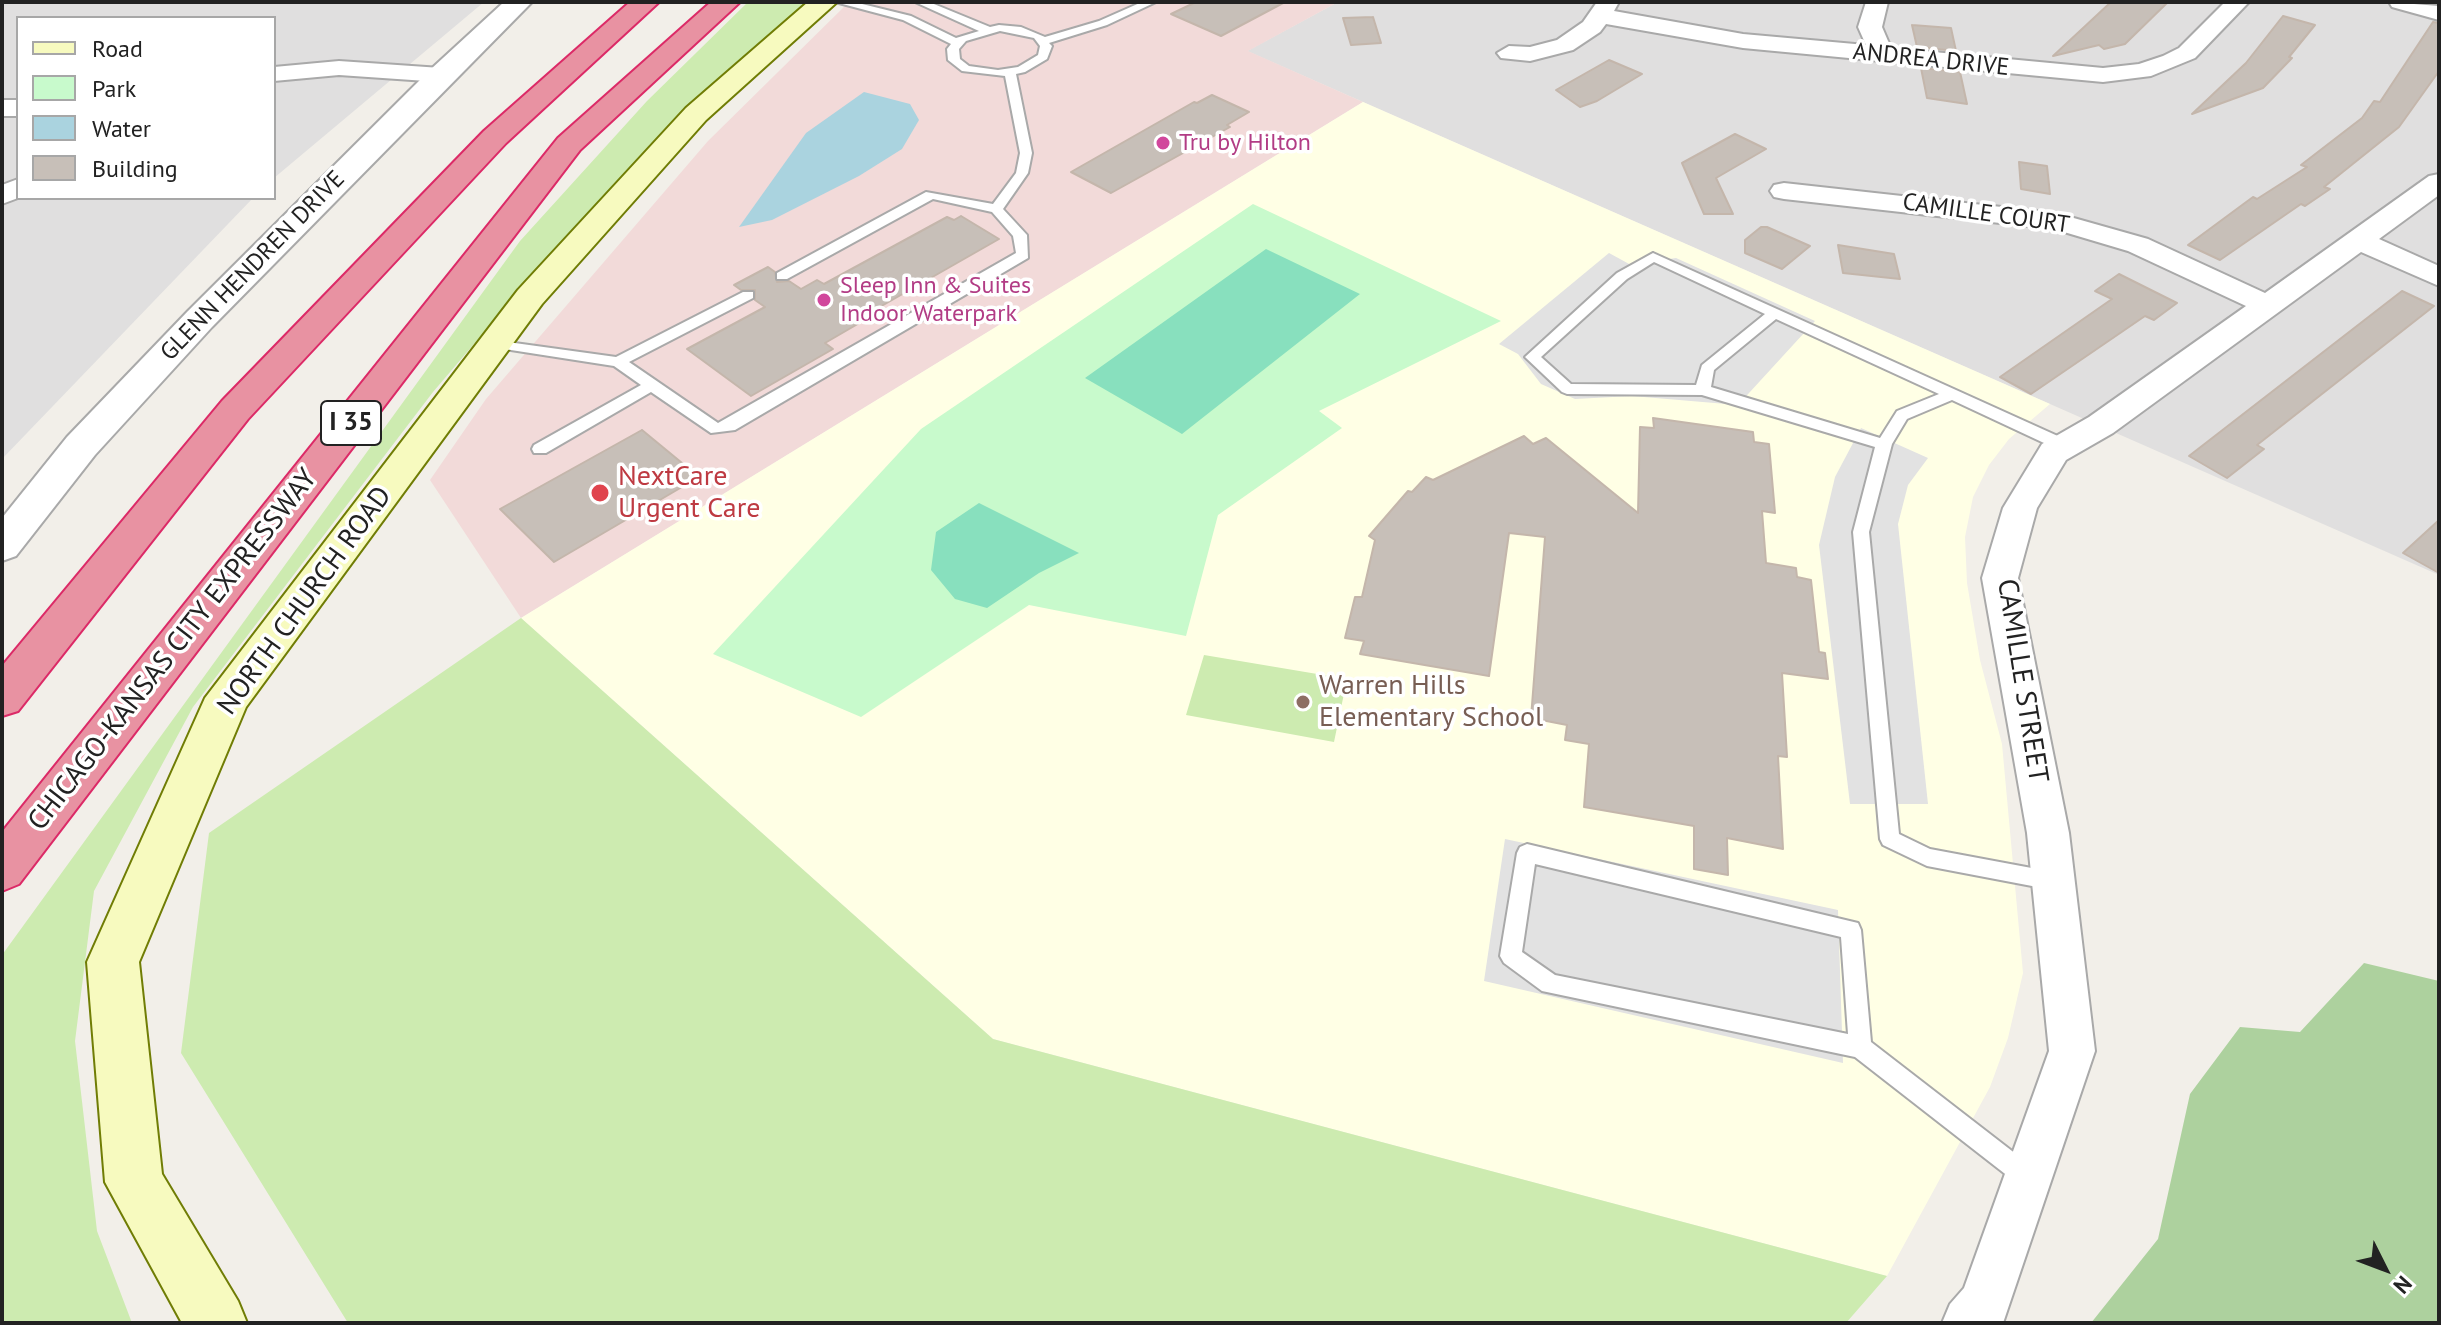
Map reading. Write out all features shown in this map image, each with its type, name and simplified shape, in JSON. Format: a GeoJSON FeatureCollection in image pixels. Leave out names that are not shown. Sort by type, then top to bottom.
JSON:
{"type":"FeatureCollection","features":[{"type":"Feature","properties":{"kind":"highway"},"geometry":{"type":"LineString","coordinates":[[2,698],[235,410],[495,137],[646,2]]}},
{"type":"Feature","properties":{"kind":"highway","name":"CHICAGO-KANSAS CITY EXPRESSWAY"},"geometry":{"type":"LineString","coordinates":[[2,869],[569,144],[727,2]]}},
{"type":"Feature","properties":{"kind":"main road","name":"NORTH CHURCH ROAD"},"geometry":{"type":"LineString","coordinates":[[216,1323],[134,1182],[113,962],[227,698],[530,297],[696,114],[824,2]]}},
{"type":"Feature","properties":{"kind":"street","name":"GLENN HENDREN DRIVE"},"geometry":{"type":"LineString","coordinates":[[2,546],[81,446],[157,365],[441,75],[519,2]]}},
{"type":"Feature","properties":{"kind":"street"},"geometry":{"type":"LineString","coordinates":[[1877,2],[1870,27],[1882,55]]}},
{"type":"Feature","properties":{"kind":"street","name":"ANDREA DRIVE"},"geometry":{"type":"LineString","coordinates":[[1605,9],[1743,41],[2073,75],[2142,71],[2187,53],[2238,2]]}},
{"type":"Feature","properties":{"kind":"street"},"geometry":{"type":"LineString","coordinates":[[2400,2],[2439,13]]}},
{"type":"Feature","properties":{"kind":"street"},"geometry":{"type":"LineString","coordinates":[[1509,53],[1530,54],[1565,45],[1605,9]]}},
{"type":"Feature","properties":{"kind":"street"},"geometry":{"type":"LineString","coordinates":[[276,74],[339,68],[441,75]]}},
{"type":"Feature","properties":{"kind":"street","name":"CAMILLE STREET"},"geometry":{"type":"LineString","coordinates":[[1969,1323],[1984,1305],[2072,1051],[2048,833],[2000,578],[2020,508],[2054,452],[2101,425],[2439,182]]}},
{"type":"Feature","properties":{"kind":"street","name":"CAMILLE COURT"},"geometry":{"type":"LineString","coordinates":[[1784,191],[2056,221],[2138,245],[2267,305]]}},
{"type":"Feature","properties":{"kind":"street"},"geometry":{"type":"LineString","coordinates":[[2358,240],[2439,277]]}},
{"type":"Feature","properties":{"kind":"lane"},"geometry":{"type":"LineString","coordinates":[[840,2],[907,18],[957,43]]}},
{"type":"Feature","properties":{"kind":"lane"},"geometry":{"type":"LineString","coordinates":[[920,2],[987,30],[1021,30],[1043,41],[1103,23],[1149,2]]}},
{"type":"Feature","properties":{"kind":"lane"},"geometry":{"type":"LineString","coordinates":[[987,30],[957,43],[953,54],[959,65],[986,73],[1010,72],[1037,62],[1045,51],[1043,41]]}},
{"type":"Feature","properties":{"kind":"lane"},"geometry":{"type":"LineString","coordinates":[[996,209],[1022,173],[1026,153],[1010,72]]}},
{"type":"Feature","properties":{"kind":"lane"},"geometry":{"type":"LineString","coordinates":[[498,343],[618,362],[716,429],[730,426],[1023,255],[1020,235],[996,209],[931,195],[782,276]]}},
{"type":"Feature","properties":{"kind":"lane"},"geometry":{"type":"LineString","coordinates":[[1884,444],[1703,390],[1567,389],[1532,357],[1622,276],[1653,257],[2065,446]]}},
{"type":"Feature","properties":{"kind":"lane"},"geometry":{"type":"LineString","coordinates":[[618,362],[748,295]]}},
{"type":"Feature","properties":{"kind":"lane"},"geometry":{"type":"LineString","coordinates":[[1703,390],[1707,368],[1775,313]]}},
{"type":"Feature","properties":{"kind":"lane"},"geometry":{"type":"LineString","coordinates":[[540,449],[650,386]]}},
{"type":"Feature","properties":{"kind":"lane"},"geometry":{"type":"LineString","coordinates":[[1952,394],[1902,415],[1884,444],[1861,532],[1890,839],[1927,857],[2053,881]]}},
{"type":"Feature","properties":{"kind":"lane"},"geometry":{"type":"LineString","coordinates":[[1860,1047],[1851,930],[1527,853],[1511,956],[1550,984],[1860,1047],[2028,1177]]}},
{"type":"Feature","properties":{"kind":"shaded area"},"geometry":{"type":"Polygon","coordinates":[[[2,2],[484,2],[276,176],[276,16],[16,16],[16,200],[251,200],[2,459],[2,2]]]}},
{"type":"Feature","properties":{"kind":"shaded area"},"geometry":{"type":"Polygon","coordinates":[[[849,2],[1338,2],[1248,51],[1363,102],[521,618],[430,480],[486,399],[708,141],[849,2]]]}},
{"type":"Feature","properties":{"kind":"shaded area"},"geometry":{"type":"Polygon","coordinates":[[[1338,2],[2439,2],[2439,575],[1247,51],[1338,2]]]}},
{"type":"Feature","properties":{"kind":"shaded area","name":"Warren Hills Elementary School"},"geometry":{"type":"Polygon","coordinates":[[[1363,102],[2050,404],[2009,439],[1989,465],[1973,497],[1965,537],[1967,583],[1980,660],[2002,744],[2023,973],[2008,1038],[1990,1087],[1887,1276],[993,1039],[521,618],[1363,102]]]}},
{"type":"Feature","properties":{"kind":"shaded area"},"geometry":{"type":"Polygon","coordinates":[[[1609,253],[1631,265],[1676,258],[1815,321],[1738,405],[1632,396],[1575,399],[1541,384],[1518,354],[1499,344],[1609,253]]]}},
{"type":"Feature","properties":{"kind":"shaded area"},"geometry":{"type":"Polygon","coordinates":[[[1861,428],[1928,458],[1908,485],[1898,524],[1928,804],[1850,804],[1819,545],[1835,477],[1861,428]]]}},
{"type":"Feature","properties":{"kind":"shaded area"},"geometry":{"type":"Polygon","coordinates":[[[1505,839],[1838,910],[1843,1063],[1484,981],[1505,839]]]}},
{"type":"Feature","properties":{"kind":"green space"},"geometry":{"type":"Polygon","coordinates":[[[748,2],[807,2],[718,78],[567,235],[433,392],[193,707],[94,891],[75,1041],[97,1231],[132,1323],[2,1323],[2,955],[520,241],[647,101],[748,2]]]}},
{"type":"Feature","properties":{"kind":"green space"},"geometry":{"type":"Polygon","coordinates":[[[1253,204],[1501,321],[1319,411],[1342,428],[1218,515],[1186,636],[1029,605],[861,717],[713,654],[921,429],[1253,204]]]}},
{"type":"Feature","properties":{"kind":"green space"},"geometry":{"type":"Polygon","coordinates":[[[1266,249],[1360,294],[1182,434],[1085,378],[1266,249]]]}},
{"type":"Feature","properties":{"kind":"green space"},"geometry":{"type":"Polygon","coordinates":[[[979,503],[1079,553],[1039,573],[987,608],[955,599],[931,570],[936,532],[979,503]]]}},
{"type":"Feature","properties":{"kind":"green space"},"geometry":{"type":"Polygon","coordinates":[[[521,618],[993,1039],[1887,1276],[1846,1323],[348,1323],[181,1053],[209,833],[521,618]]]}},
{"type":"Feature","properties":{"kind":"green space"},"geometry":{"type":"Polygon","coordinates":[[[1204,655],[1347,679],[1334,742],[1186,715],[1204,655]]]}},
{"type":"Feature","properties":{"kind":"green space"},"geometry":{"type":"Polygon","coordinates":[[[2364,963],[2439,981],[2439,1323],[2091,1323],[2158,1239],[2190,1094],[2240,1027],[2300,1032],[2364,963]]]}},
{"type":"Feature","properties":{"kind":"water"},"geometry":{"type":"Polygon","coordinates":[[[864,92],[910,104],[919,120],[902,149],[859,176],[772,220],[739,227],[806,133],[864,92]]]}},
{"type":"Feature","properties":{"kind":"building"},"geometry":{"type":"Polygon","coordinates":[[[1196,2],[1285,2],[1221,36],[1171,14],[1196,2]]]}},
{"type":"Feature","properties":{"kind":"building"},"geometry":{"type":"Polygon","coordinates":[[[2111,2],[2168,2],[2125,44],[2104,49],[2099,45],[2053,56],[2111,2]]]}},
{"type":"Feature","properties":{"kind":"building"},"geometry":{"type":"Polygon","coordinates":[[[2283,16],[2315,25],[2289,57],[2292,58],[2263,88],[2192,114],[2246,63],[2283,16]]]}},
{"type":"Feature","properties":{"kind":"building"},"geometry":{"type":"Polygon","coordinates":[[[1373,17],[1381,43],[1351,45],[1343,18],[1373,17]]]}},
{"type":"Feature","properties":{"kind":"building"},"geometry":{"type":"Polygon","coordinates":[[[2433,22],[2439,23],[2439,71],[2399,127],[2324,187],[2330,189],[2305,206],[2301,204],[2220,260],[2188,245],[2253,197],[2257,199],[2307,167],[2301,165],[2362,118],[2374,101],[2380,102],[2433,22]]]}},
{"type":"Feature","properties":{"kind":"building"},"geometry":{"type":"Polygon","coordinates":[[[1912,25],[1951,28],[1956,51],[1917,47],[1912,25]]]}},
{"type":"Feature","properties":{"kind":"building"},"geometry":{"type":"Polygon","coordinates":[[[1609,60],[1642,74],[1597,101],[1580,107],[1556,90],[1609,60]]]}},
{"type":"Feature","properties":{"kind":"building"},"geometry":{"type":"Polygon","coordinates":[[[1921,68],[1960,72],[1967,104],[1927,98],[1921,68]]]}},
{"type":"Feature","properties":{"kind":"building","name":"Tru by Hilton"},"geometry":{"type":"Polygon","coordinates":[[[1212,95],[1249,112],[1227,125],[1230,127],[1111,193],[1071,172],[1194,102],[1212,95]]]}},
{"type":"Feature","properties":{"kind":"building"},"geometry":{"type":"Polygon","coordinates":[[[1735,134],[1766,149],[1716,178],[1733,214],[1704,214],[1682,163],[1735,134]]]}},
{"type":"Feature","properties":{"kind":"building"},"geometry":{"type":"Polygon","coordinates":[[[2019,162],[2047,166],[2050,194],[2021,189],[2019,162]]]}},
{"type":"Feature","properties":{"kind":"building","name":"Sleep Inn & Suites Indoor Waterpark"},"geometry":{"type":"Polygon","coordinates":[[[961,216],[999,239],[864,316],[868,318],[825,343],[833,349],[751,396],[687,349],[765,307],[755,300],[755,290],[741,290],[734,285],[768,267],[775,272],[777,282],[789,281],[801,289],[817,280],[824,284],[947,217],[954,220],[961,216]]]}},
{"type":"Feature","properties":{"kind":"building"},"geometry":{"type":"Polygon","coordinates":[[[1761,227],[1810,246],[1782,269],[1745,253],[1745,240],[1761,227]]]}},
{"type":"Feature","properties":{"kind":"building"},"geometry":{"type":"Polygon","coordinates":[[[1838,245],[1894,254],[1900,279],[1843,273],[1838,245]]]}},
{"type":"Feature","properties":{"kind":"building"},"geometry":{"type":"Polygon","coordinates":[[[2119,274],[2177,303],[2154,320],[2145,316],[2031,394],[2000,377],[2112,299],[2095,291],[2119,274]]]}},
{"type":"Feature","properties":{"kind":"building"},"geometry":{"type":"Polygon","coordinates":[[[2402,291],[2434,306],[2257,445],[2264,449],[2227,478],[2189,456],[2402,291]]]}},
{"type":"Feature","properties":{"kind":"building","name":"Warren Hills Elementary School"},"geometry":{"type":"Polygon","coordinates":[[[1653,418],[1753,432],[1754,442],[1769,444],[1775,513],[1762,511],[1766,563],[1796,568],[1797,577],[1811,580],[1819,652],[1825,653],[1828,679],[1782,673],[1787,757],[1778,756],[1783,849],[1727,838],[1728,875],[1694,869],[1694,826],[1584,807],[1589,744],[1565,740],[1567,725],[1531,718],[1545,537],[1509,533],[1489,676],[1360,654],[1364,641],[1345,638],[1355,597],[1362,597],[1375,540],[1369,536],[1408,491],[1412,492],[1426,477],[1433,480],[1524,436],[1533,444],[1546,438],[1638,513],[1640,427],[1654,428],[1653,418]]]}},
{"type":"Feature","properties":{"kind":"building","name":"NextCare Urgent Care"},"geometry":{"type":"Polygon","coordinates":[[[642,430],[699,477],[554,562],[500,509],[642,430]]]}},
{"type":"Feature","properties":{"kind":"building"},"geometry":{"type":"Polygon","coordinates":[[[2439,520],[2439,573],[2403,553],[2439,520]]]}},
{"type":"Feature","properties":{"kind":"place","name":"Tru by Hilton"},"geometry":{"type":"Point","coordinates":[1163,143]}},
{"type":"Feature","properties":{"kind":"place","name":"Sleep Inn & Suites Indoor Waterpark"},"geometry":{"type":"Point","coordinates":[824,300]}},
{"type":"Feature","properties":{"kind":"place","name":"NextCare Urgent Care"},"geometry":{"type":"Point","coordinates":[600,493]}},
{"type":"Feature","properties":{"kind":"place","name":"Warren Hills Elementary School"},"geometry":{"type":"Point","coordinates":[1303,702]}}]}
